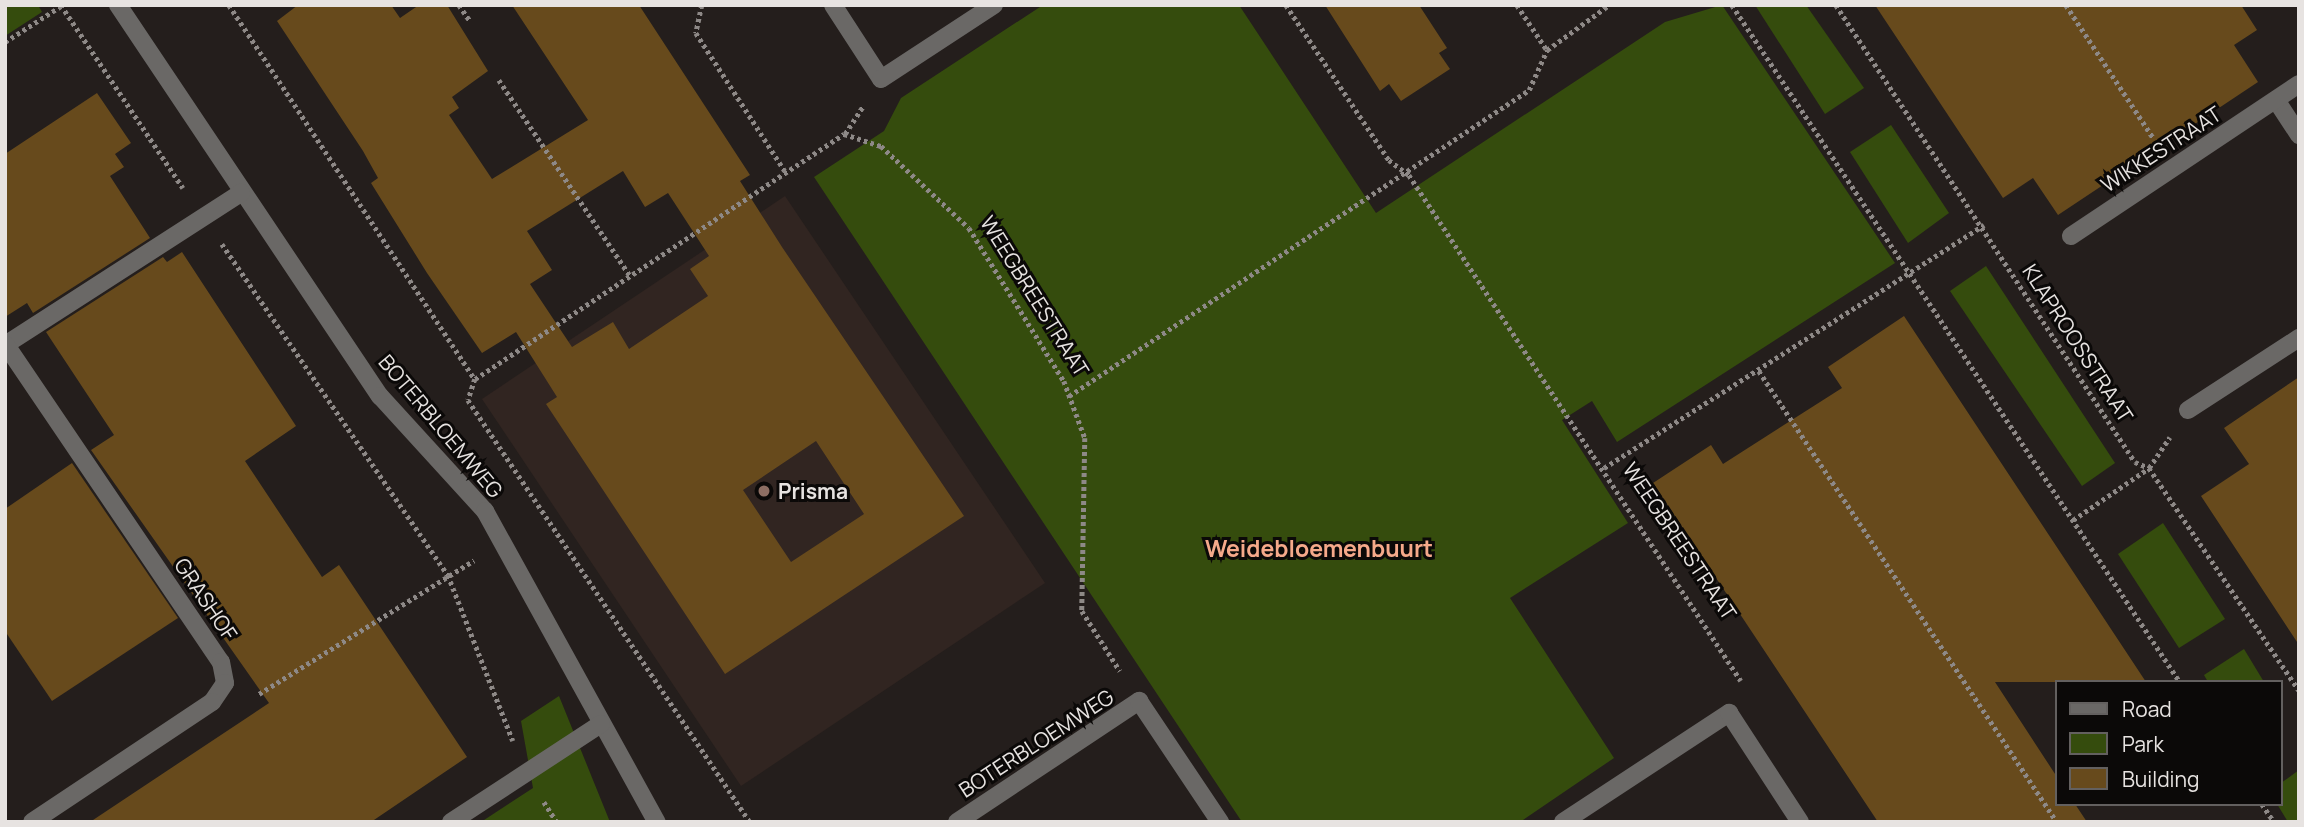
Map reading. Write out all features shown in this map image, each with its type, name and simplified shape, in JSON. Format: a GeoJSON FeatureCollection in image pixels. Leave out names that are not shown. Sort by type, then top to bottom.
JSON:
{"type":"FeatureCollection","features":[{"type":"Feature","properties":{"kind":"street","name":"BOTERBLOEMWEG"},"geometry":{"type":"LineString","coordinates":[[118,5],[241,193],[380,396],[485,511],[657,822]]}},
{"type":"Feature","properties":{"kind":"street"},"geometry":{"type":"LineString","coordinates":[[833,5],[881,79],[994,5]]}},
{"type":"Feature","properties":{"kind":"street","name":"WIKKESTRAAT"},"geometry":{"type":"LineString","coordinates":[[2071,236],[2299,84]]}},
{"type":"Feature","properties":{"kind":"street"},"geometry":{"type":"LineString","coordinates":[[2276,100],[2299,135]]}},
{"type":"Feature","properties":{"kind":"street","name":"GRASHOF"},"geometry":{"type":"LineString","coordinates":[[225,683],[221,662],[6,345],[241,193]]}},
{"type":"Feature","properties":{"kind":"street"},"geometry":{"type":"LineString","coordinates":[[2188,410],[2299,338]]}},
{"type":"Feature","properties":{"kind":"street"},"geometry":{"type":"LineString","coordinates":[[32,822],[212,702],[225,683]]}},
{"type":"Feature","properties":{"kind":"street","name":"BOTERBLOEMWEG"},"geometry":{"type":"LineString","coordinates":[[957,822],[1139,701]]}},
{"type":"Feature","properties":{"kind":"street"},"geometry":{"type":"LineString","coordinates":[[1139,701],[1220,822]]}},
{"type":"Feature","properties":{"kind":"street"},"geometry":{"type":"LineString","coordinates":[[1563,822],[1729,713],[1800,822]]}},
{"type":"Feature","properties":{"kind":"street"},"geometry":{"type":"LineString","coordinates":[[451,822],[601,724]]}},
{"type":"Feature","properties":{"kind":"path"},"geometry":{"type":"LineString","coordinates":[[5,42],[61,5],[448,576],[526,773],[557,822]]}},
{"type":"Feature","properties":{"kind":"path"},"geometry":{"type":"LineString","coordinates":[[229,5],[475,379]]}},
{"type":"Feature","properties":{"kind":"path"},"geometry":{"type":"LineString","coordinates":[[459,5],[470,21]]}},
{"type":"Feature","properties":{"kind":"path"},"geometry":{"type":"LineString","coordinates":[[702,5],[696,33],[785,171],[475,379],[468,400],[750,822]]}},
{"type":"Feature","properties":{"kind":"path","name":"WEEGBREESTRAAT"},"geometry":{"type":"LineString","coordinates":[[1286,5],[1389,160],[1409,174],[1743,676],[1729,713]]}},
{"type":"Feature","properties":{"kind":"path"},"geometry":{"type":"LineString","coordinates":[[1517,5],[1547,50]]}},
{"type":"Feature","properties":{"kind":"path"},"geometry":{"type":"LineString","coordinates":[[1069,397],[1409,174],[1529,90],[1547,50],[1609,5]]}},
{"type":"Feature","properties":{"kind":"path"},"geometry":{"type":"LineString","coordinates":[[1732,5],[2179,680]]}},
{"type":"Feature","properties":{"kind":"path","name":"KLAPROOSSTRAAT"},"geometry":{"type":"LineString","coordinates":[[1836,5],[1984,225],[2135,462],[2149,468],[2299,690]]}},
{"type":"Feature","properties":{"kind":"path"},"geometry":{"type":"LineString","coordinates":[[2066,5],[2173,167]]}},
{"type":"Feature","properties":{"kind":"path"},"geometry":{"type":"LineString","coordinates":[[499,80],[630,275]]}},
{"type":"Feature","properties":{"kind":"path","name":"WEEGBREESTRAAT"},"geometry":{"type":"LineString","coordinates":[[785,171],[844,134],[881,146],[970,228],[1069,397],[1085,438],[1082,611],[1139,701]]}},
{"type":"Feature","properties":{"kind":"path"},"geometry":{"type":"LineString","coordinates":[[1604,468],[1984,225]]}},
{"type":"Feature","properties":{"kind":"path"},"geometry":{"type":"LineString","coordinates":[[1759,371],[2057,822]]}},
{"type":"Feature","properties":{"kind":"path"},"geometry":{"type":"LineString","coordinates":[[2073,520],[2149,468],[2188,410]]}},
{"type":"Feature","properties":{"kind":"path"},"geometry":{"type":"LineString","coordinates":[[225,683],[260,694],[503,543]]}},
{"type":"Feature","properties":{"kind":"path"},"geometry":{"type":"LineString","coordinates":[[2263,806],[2274,822]]}},
{"type":"Feature","properties":{"kind":"shaded area","name":"Prisma"},"geometry":{"type":"Polygon","coordinates":[[[785,196],[1045,583],[741,786],[482,399],[785,196]]]}},
{"type":"Feature","properties":{"kind":"green space"},"geometry":{"type":"Polygon","coordinates":[[[5,5],[38,5],[42,12],[5,36],[5,5]]]}},
{"type":"Feature","properties":{"kind":"green space"},"geometry":{"type":"Polygon","coordinates":[[[1043,5],[1239,5],[1376,213],[1665,22],[1722,5],[1895,263],[1617,442],[1592,401],[1562,420],[1628,523],[1510,598],[1614,758],[1520,822],[1242,822],[814,177],[884,131],[901,98],[1043,5]]]}},
{"type":"Feature","properties":{"kind":"green space"},"geometry":{"type":"Polygon","coordinates":[[[1755,5],[1806,5],[1864,88],[1825,114],[1755,5]]]}},
{"type":"Feature","properties":{"kind":"green space"},"geometry":{"type":"Polygon","coordinates":[[[1891,125],[1949,213],[1908,243],[1850,152],[1891,125]]]}},
{"type":"Feature","properties":{"kind":"green space"},"geometry":{"type":"Polygon","coordinates":[[[1986,266],[2115,463],[2082,486],[1950,291],[1986,266]]]}},
{"type":"Feature","properties":{"kind":"green space"},"geometry":{"type":"Polygon","coordinates":[[[2163,523],[2225,619],[2179,648],[2118,554],[2163,523]]]}},
{"type":"Feature","properties":{"kind":"green space"},"geometry":{"type":"Polygon","coordinates":[[[2244,649],[2263,680],[2207,680],[2204,675],[2244,649]]]}},
{"type":"Feature","properties":{"kind":"green space"},"geometry":{"type":"Polygon","coordinates":[[[559,696],[610,822],[481,822],[533,788],[521,721],[559,696]]]}},
{"type":"Feature","properties":{"kind":"green space"},"geometry":{"type":"Polygon","coordinates":[[[2299,770],[2299,822],[2288,822],[2278,806],[2283,806],[2283,782],[2299,770]]]}},
{"type":"Feature","properties":{"kind":"building"},"geometry":{"type":"Polygon","coordinates":[[[298,5],[391,5],[400,18],[419,5],[447,5],[488,71],[452,97],[459,108],[449,115],[492,179],[588,120],[512,5],[639,5],[750,175],[740,181],[964,516],[725,674],[546,404],[557,397],[516,332],[482,353],[427,273],[371,183],[378,178],[363,151],[277,21],[298,5]],[[623,171],[527,231],[552,270],[530,284],[572,347],[613,322],[629,349],[708,296],[690,269],[709,256],[668,193],[645,207],[623,171]],[[816,441],[743,490],[791,562],[864,514],[816,441]]]}},
{"type":"Feature","properties":{"kind":"building"},"geometry":{"type":"Polygon","coordinates":[[[1325,5],[1419,5],[1447,48],[1439,53],[1450,69],[1401,101],[1389,84],[1380,91],[1325,5]]]}},
{"type":"Feature","properties":{"kind":"building"},"geometry":{"type":"Polygon","coordinates":[[[1875,5],[2241,5],[2257,30],[2234,45],[2258,82],[2058,215],[2033,178],[2003,198],[1875,5]]]}},
{"type":"Feature","properties":{"kind":"building"},"geometry":{"type":"Polygon","coordinates":[[[97,93],[131,143],[115,154],[124,167],[110,176],[150,238],[33,313],[27,303],[5,317],[5,154],[97,93]]]}},
{"type":"Feature","properties":{"kind":"building"},"geometry":{"type":"Polygon","coordinates":[[[182,252],[296,426],[245,461],[322,577],[339,565],[467,757],[371,822],[90,822],[269,703],[91,450],[114,435],[46,332],[163,257],[167,262],[182,252]]]}},
{"type":"Feature","properties":{"kind":"building"},"geometry":{"type":"Polygon","coordinates":[[[1904,316],[2145,680],[1995,682],[2056,775],[2056,806],[2076,806],[2087,822],[1878,822],[1653,483],[1711,445],[1723,464],[1842,388],[1828,367],[1904,316]]]}},
{"type":"Feature","properties":{"kind":"building"},"geometry":{"type":"Polygon","coordinates":[[[2299,377],[2299,645],[2201,496],[2249,464],[2224,428],[2299,377]]]}},
{"type":"Feature","properties":{"kind":"building"},"geometry":{"type":"Polygon","coordinates":[[[72,463],[178,618],[52,701],[5,631],[5,509],[72,463]]]}},
{"type":"Feature","properties":{"kind":"place","name":"Prisma"},"geometry":{"type":"Point","coordinates":[764,491]}},
{"type":"Feature","properties":{"kind":"district","name":"Weidebloemenbuurt"},"geometry":{"type":"Point","coordinates":[1319,548]}}]}
